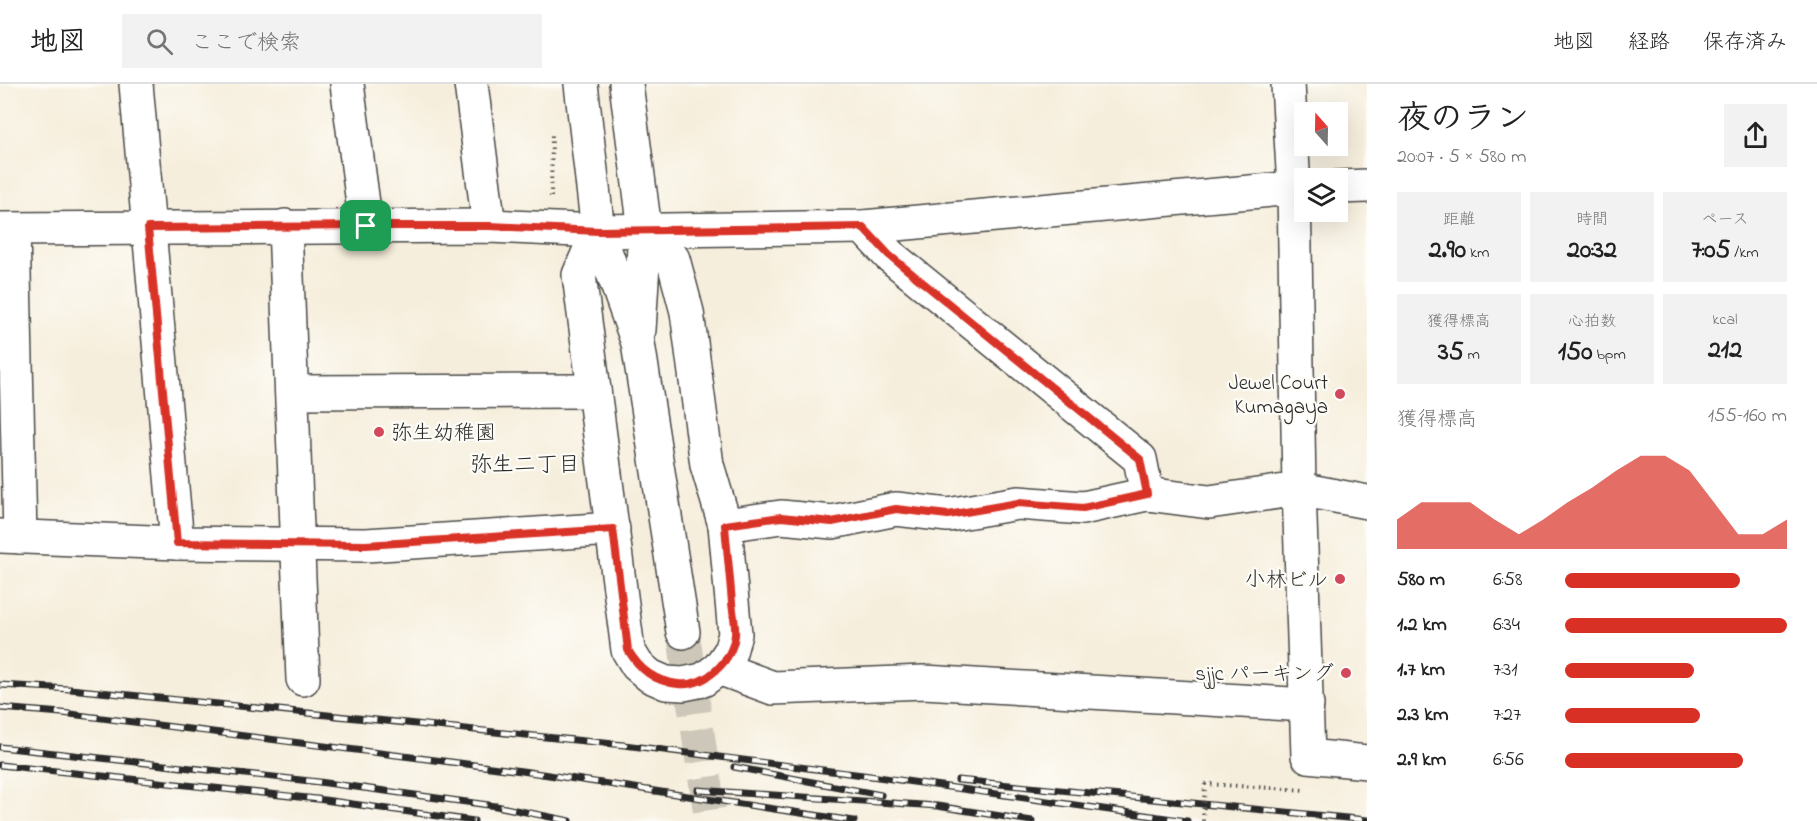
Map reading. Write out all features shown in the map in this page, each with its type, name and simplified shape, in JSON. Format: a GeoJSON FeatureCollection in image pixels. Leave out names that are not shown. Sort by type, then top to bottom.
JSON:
{"type":"FeatureCollection","features":[{"type":"Feature","properties":{"kind":"street"},"geometry":{"type":"LineString","coordinates":[[136,84],[177,543]]}},
{"type":"Feature","properties":{"kind":"street"},"geometry":{"type":"LineString","coordinates":[[347,84],[366,226]]}},
{"type":"Feature","properties":{"kind":"street"},"geometry":{"type":"LineString","coordinates":[[471,84],[489,226]]}},
{"type":"Feature","properties":{"kind":"street"},"geometry":{"type":"LineString","coordinates":[[581,84],[598,231],[638,343],[683,632]]}},
{"type":"Feature","properties":{"kind":"street"},"geometry":{"type":"LineString","coordinates":[[626,84],[645,230],[638,343]]}},
{"type":"Feature","properties":{"kind":"street"},"geometry":{"type":"LineString","coordinates":[[1288,84],[1298,168]]}},
{"type":"Feature","properties":{"kind":"street"},"geometry":{"type":"LineString","coordinates":[[1348,187],[1367,186]]}},
{"type":"Feature","properties":{"kind":"street"},"geometry":{"type":"LineString","coordinates":[[613,529],[366,545],[177,543],[10,537],[6,228],[489,226],[598,231],[863,227],[1294,188]]}},
{"type":"Feature","properties":{"kind":"street"},"geometry":{"type":"LineString","coordinates":[[1300,222],[1299,489],[1308,756],[1367,762]]}},
{"type":"Feature","properties":{"kind":"street"},"geometry":{"type":"LineString","coordinates":[[285,226],[303,679]]}},
{"type":"Feature","properties":{"kind":"street"},"geometry":{"type":"LineString","coordinates":[[863,227],[889,255],[1140,459],[1147,494]]}},
{"type":"Feature","properties":{"kind":"street"},"geometry":{"type":"LineString","coordinates":[[598,231],[579,275],[628,650],[637,665],[650,676],[666,683],[683,684],[703,680],[719,668],[730,652],[735,634],[725,525],[707,465],[687,312],[673,259],[645,230]]}},
{"type":"Feature","properties":{"kind":"street"},"geometry":{"type":"LineString","coordinates":[[292,392],[594,391]]}},
{"type":"Feature","properties":{"kind":"street"},"geometry":{"type":"LineString","coordinates":[[725,525],[781,517],[832,522],[896,509],[948,515],[1018,503],[1083,508],[1147,494],[1209,502],[1299,489],[1367,502]]}},
{"type":"Feature","properties":{"kind":"street"},"geometry":{"type":"LineString","coordinates":[[719,668],[773,688],[924,682],[1307,705]]}},
{"type":"Feature","properties":{"kind":"path"},"geometry":{"type":"LineString","coordinates":[[551,199],[552,129]]}},
{"type":"Feature","properties":{"kind":"path"},"geometry":{"type":"LineString","coordinates":[[1203,821],[1205,784],[1311,790]]}},
{"type":"Feature","properties":{"kind":"tunnel"},"geometry":{"type":"LineString","coordinates":[[683,632],[711,821]]}},
{"type":"Feature","properties":{"kind":"railway"},"geometry":{"type":"LineString","coordinates":[[0,685],[70,689],[624,745],[871,776],[1187,821]]}},
{"type":"Feature","properties":{"kind":"railway"},"geometry":{"type":"LineString","coordinates":[[0,708],[62,713],[522,771],[854,821]]}},
{"type":"Feature","properties":{"kind":"railway"},"geometry":{"type":"LineString","coordinates":[[0,747],[319,782],[496,806],[570,821]]}},
{"type":"Feature","properties":{"kind":"railway"},"geometry":{"type":"LineString","coordinates":[[0,765],[317,799],[474,821]]}},
{"type":"Feature","properties":{"kind":"railway"},"geometry":{"type":"LineString","coordinates":[[734,767],[881,795]]}},
{"type":"Feature","properties":{"kind":"railway"},"geometry":{"type":"LineString","coordinates":[[958,780],[1367,820]]}},
{"type":"Feature","properties":{"kind":"railway"},"geometry":{"type":"LineString","coordinates":[[698,790],[937,806],[1032,821]]}},
{"type":"Feature","properties":{"kind":"place","name":"Jewel Court Kumagaya"},"geometry":{"type":"Point","coordinates":[1340,394]}},
{"type":"Feature","properties":{"kind":"place","name":"弥生幼稚園"},"geometry":{"type":"Point","coordinates":[379,432]}},
{"type":"Feature","properties":{"kind":"place","name":"小林ビル"},"geometry":{"type":"Point","coordinates":[1340,579]}},
{"type":"Feature","properties":{"kind":"place","name":"sjjc パーキング"},"geometry":{"type":"Point","coordinates":[1346,673]}},
{"type":"Feature","properties":{"kind":"district","name":"弥生二丁目"},"geometry":{"type":"Point","coordinates":[525,463]}},
{"type":"Feature","properties":{"kind":"route"},"geometry":{"type":"LineString","coordinates":[[366,226],[489,226],[598,231],[863,227],[889,255],[1140,459],[1147,494],[1083,508],[1056,508],[1018,503],[948,515],[896,509],[832,522],[781,517],[725,525],[735,634],[730,652],[719,668],[703,680],[683,684],[666,683],[650,676],[637,665],[628,650],[613,529],[366,545],[177,543],[148,228],[366,226]]}}]}
